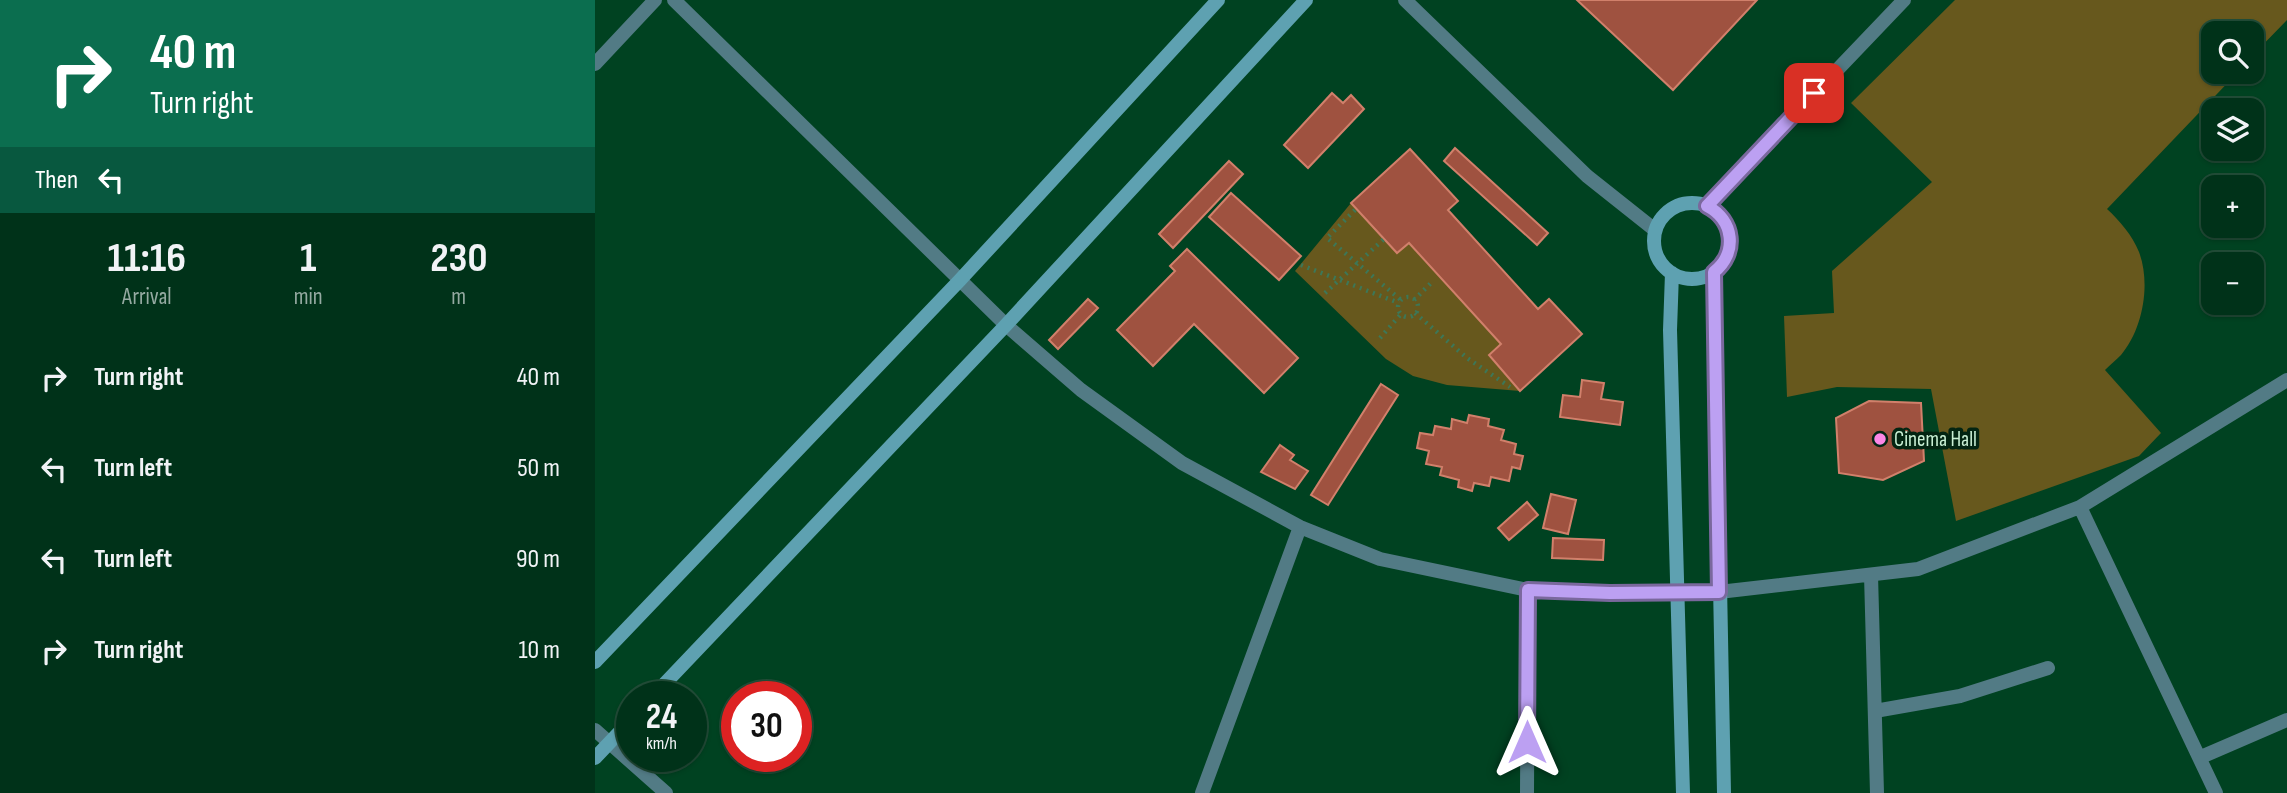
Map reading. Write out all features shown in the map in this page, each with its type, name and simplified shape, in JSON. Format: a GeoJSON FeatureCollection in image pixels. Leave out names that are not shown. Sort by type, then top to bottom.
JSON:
{"type":"FeatureCollection","features":[{"type":"Feature","properties":{"kind":"street"},"geometry":{"type":"LineString","coordinates":[[595,64],[655,0]]}},
{"type":"Feature","properties":{"kind":"street"},"geometry":{"type":"LineString","coordinates":[[674,0],[1006,326],[1081,390],[1182,463],[1300,527],[1380,559],[1528,590],[1610,593],[1719,592],[1918,569],[2080,506],[2287,380]]}},
{"type":"Feature","properties":{"kind":"street"},"geometry":{"type":"LineString","coordinates":[[595,662],[960,280],[1218,0]]}},
{"type":"Feature","properties":{"kind":"street"},"geometry":{"type":"LineString","coordinates":[[667,681],[1006,326],[1306,0]]}},
{"type":"Feature","properties":{"kind":"street"},"geometry":{"type":"LineString","coordinates":[[1405,0],[1587,176],[1655,230]]}},
{"type":"Feature","properties":{"kind":"street"},"geometry":{"type":"LineString","coordinates":[[1707,206],[1904,0]]}},
{"type":"Feature","properties":{"kind":"street"},"geometry":{"type":"LineString","coordinates":[[1686,203],[1707,206],[1723,219],[1730,238],[1726,259],[1706,277],[1692,279],[1672,273],[1658,257],[1654,243],[1655,230],[1662,217],[1673,208],[1686,203]]}},
{"type":"Feature","properties":{"kind":"street"},"geometry":{"type":"LineString","coordinates":[[1714,272],[1724,793]]}},
{"type":"Feature","properties":{"kind":"street"},"geometry":{"type":"LineString","coordinates":[[1672,273],[1670,330],[1683,793]]}},
{"type":"Feature","properties":{"kind":"street"},"geometry":{"type":"LineString","coordinates":[[2080,506],[2216,793]]}},
{"type":"Feature","properties":{"kind":"street"},"geometry":{"type":"LineString","coordinates":[[1206,792],[1300,527]]}},
{"type":"Feature","properties":{"kind":"street"},"geometry":{"type":"LineString","coordinates":[[1871,575],[1877,793]]}},
{"type":"Feature","properties":{"kind":"street"},"geometry":{"type":"LineString","coordinates":[[1527,793],[1528,590]]}},
{"type":"Feature","properties":{"kind":"street"},"geometry":{"type":"LineString","coordinates":[[1875,710],[1960,696],[2048,668]]}},
{"type":"Feature","properties":{"kind":"street"},"geometry":{"type":"LineString","coordinates":[[2201,757],[2287,720]]}},
{"type":"Feature","properties":{"kind":"street"},"geometry":{"type":"LineString","coordinates":[[595,730],[666,793]]}},
{"type":"Feature","properties":{"kind":"street"},"geometry":{"type":"LineString","coordinates":[[595,758],[616,736]]}},
{"type":"Feature","properties":{"kind":"path"},"geometry":{"type":"LineString","coordinates":[[1356,210],[1327,238],[1400,301]]}},
{"type":"Feature","properties":{"kind":"path"},"geometry":{"type":"LineString","coordinates":[[1325,293],[1384,239]]}},
{"type":"Feature","properties":{"kind":"path"},"geometry":{"type":"LineString","coordinates":[[1301,265],[1400,301]]}},
{"type":"Feature","properties":{"kind":"path"},"geometry":{"type":"LineString","coordinates":[[1414,300],[1431,283]]}},
{"type":"Feature","properties":{"kind":"path"},"geometry":{"type":"LineString","coordinates":[[1407,297],[1414,300],[1417,307],[1415,313],[1407,317],[1401,314],[1398,309],[1400,301],[1407,297]]}},
{"type":"Feature","properties":{"kind":"path"},"geometry":{"type":"LineString","coordinates":[[1415,313],[1467,358],[1510,387]]}},
{"type":"Feature","properties":{"kind":"path"},"geometry":{"type":"LineString","coordinates":[[1380,338],[1401,314]]}},
{"type":"Feature","properties":{"kind":"shaded area"},"geometry":{"type":"Polygon","coordinates":[[[1955,0],[2287,0],[2287,20],[2264,44],[2264,21],[2201,21],[2201,84],[2227,84],[2213,98],[2201,98],[2201,111],[2107,209],[2133,240],[2143,265],[2144,292],[2140,319],[2129,344],[2105,370],[2161,433],[2139,456],[1956,521],[1931,389],[1837,387],[1787,397],[1784,316],[1834,313],[1832,271],[1932,182],[1851,103],[1955,0]]]}},
{"type":"Feature","properties":{"kind":"shaded area"},"geometry":{"type":"Polygon","coordinates":[[[1351,203],[1397,253],[1409,243],[1501,344],[1489,356],[1520,391],[1447,385],[1413,376],[1386,359],[1295,271],[1351,203]]]}},
{"type":"Feature","properties":{"kind":"building"},"geometry":{"type":"Polygon","coordinates":[[[1577,0],[1757,0],[1673,90],[1577,0]]]}},
{"type":"Feature","properties":{"kind":"building"},"geometry":{"type":"Polygon","coordinates":[[[1332,93],[1343,103],[1351,95],[1364,109],[1308,168],[1284,145],[1332,93]]]}},
{"type":"Feature","properties":{"kind":"building"},"geometry":{"type":"Polygon","coordinates":[[[1455,148],[1548,233],[1537,245],[1444,161],[1455,148]]]}},
{"type":"Feature","properties":{"kind":"building"},"geometry":{"type":"Polygon","coordinates":[[[1410,149],[1458,201],[1448,210],[1538,309],[1549,299],[1582,334],[1520,391],[1489,355],[1501,344],[1409,243],[1397,253],[1351,203],[1410,149]]]}},
{"type":"Feature","properties":{"kind":"building"},"geometry":{"type":"Polygon","coordinates":[[[1229,161],[1243,174],[1173,248],[1159,234],[1229,161]]]}},
{"type":"Feature","properties":{"kind":"building"},"geometry":{"type":"Polygon","coordinates":[[[1231,193],[1301,256],[1279,280],[1209,217],[1231,193]]]}},
{"type":"Feature","properties":{"kind":"building"},"geometry":{"type":"Polygon","coordinates":[[[1187,249],[1298,358],[1264,393],[1194,324],[1153,366],[1117,330],[1175,271],[1170,266],[1187,249]]]}},
{"type":"Feature","properties":{"kind":"building"},"geometry":{"type":"Polygon","coordinates":[[[1088,299],[1098,308],[1058,349],[1049,340],[1088,299]]]}},
{"type":"Feature","properties":{"kind":"building"},"geometry":{"type":"Polygon","coordinates":[[[1582,380],[1604,383],[1601,399],[1623,402],[1620,425],[1560,417],[1563,395],[1580,397],[1582,380]]]}},
{"type":"Feature","properties":{"kind":"building"},"geometry":{"type":"Polygon","coordinates":[[[1381,384],[1398,395],[1328,505],[1311,495],[1381,384]]]}},
{"type":"Feature","properties":{"kind":"building","name":"Cinema Hall"},"geometry":{"type":"Polygon","coordinates":[[[1869,401],[1921,403],[1924,461],[1883,480],[1839,473],[1836,418],[1869,401]]]}},
{"type":"Feature","properties":{"kind":"building"},"geometry":{"type":"Polygon","coordinates":[[[1469,415],[1489,419],[1488,426],[1504,430],[1501,440],[1516,444],[1514,454],[1523,456],[1520,469],[1512,467],[1509,481],[1491,477],[1489,486],[1474,483],[1472,491],[1458,487],[1459,480],[1440,475],[1442,467],[1426,464],[1429,451],[1417,448],[1420,433],[1433,435],[1435,426],[1451,429],[1452,419],[1467,423],[1469,415]]]}},
{"type":"Feature","properties":{"kind":"building"},"geometry":{"type":"Polygon","coordinates":[[[1280,445],[1294,455],[1290,460],[1308,471],[1295,489],[1261,472],[1280,445]]]}},
{"type":"Feature","properties":{"kind":"building"},"geometry":{"type":"Polygon","coordinates":[[[1551,494],[1576,500],[1568,534],[1543,528],[1551,494]]]}},
{"type":"Feature","properties":{"kind":"building"},"geometry":{"type":"Polygon","coordinates":[[[1527,502],[1538,515],[1509,540],[1498,528],[1527,502]]]}},
{"type":"Feature","properties":{"kind":"building"},"geometry":{"type":"Polygon","coordinates":[[[1553,538],[1604,540],[1603,560],[1552,558],[1553,538]]]}},
{"type":"Feature","properties":{"kind":"place","name":"Cinema Hall"},"geometry":{"type":"Point","coordinates":[1880,439]}},
{"type":"Feature","properties":{"kind":"route"},"geometry":{"type":"LineString","coordinates":[[1527,742],[1528,590],[1610,593],[1719,592],[1714,272],[1726,259],[1730,238],[1719,213],[1707,206],[1814,93]]}}]}
